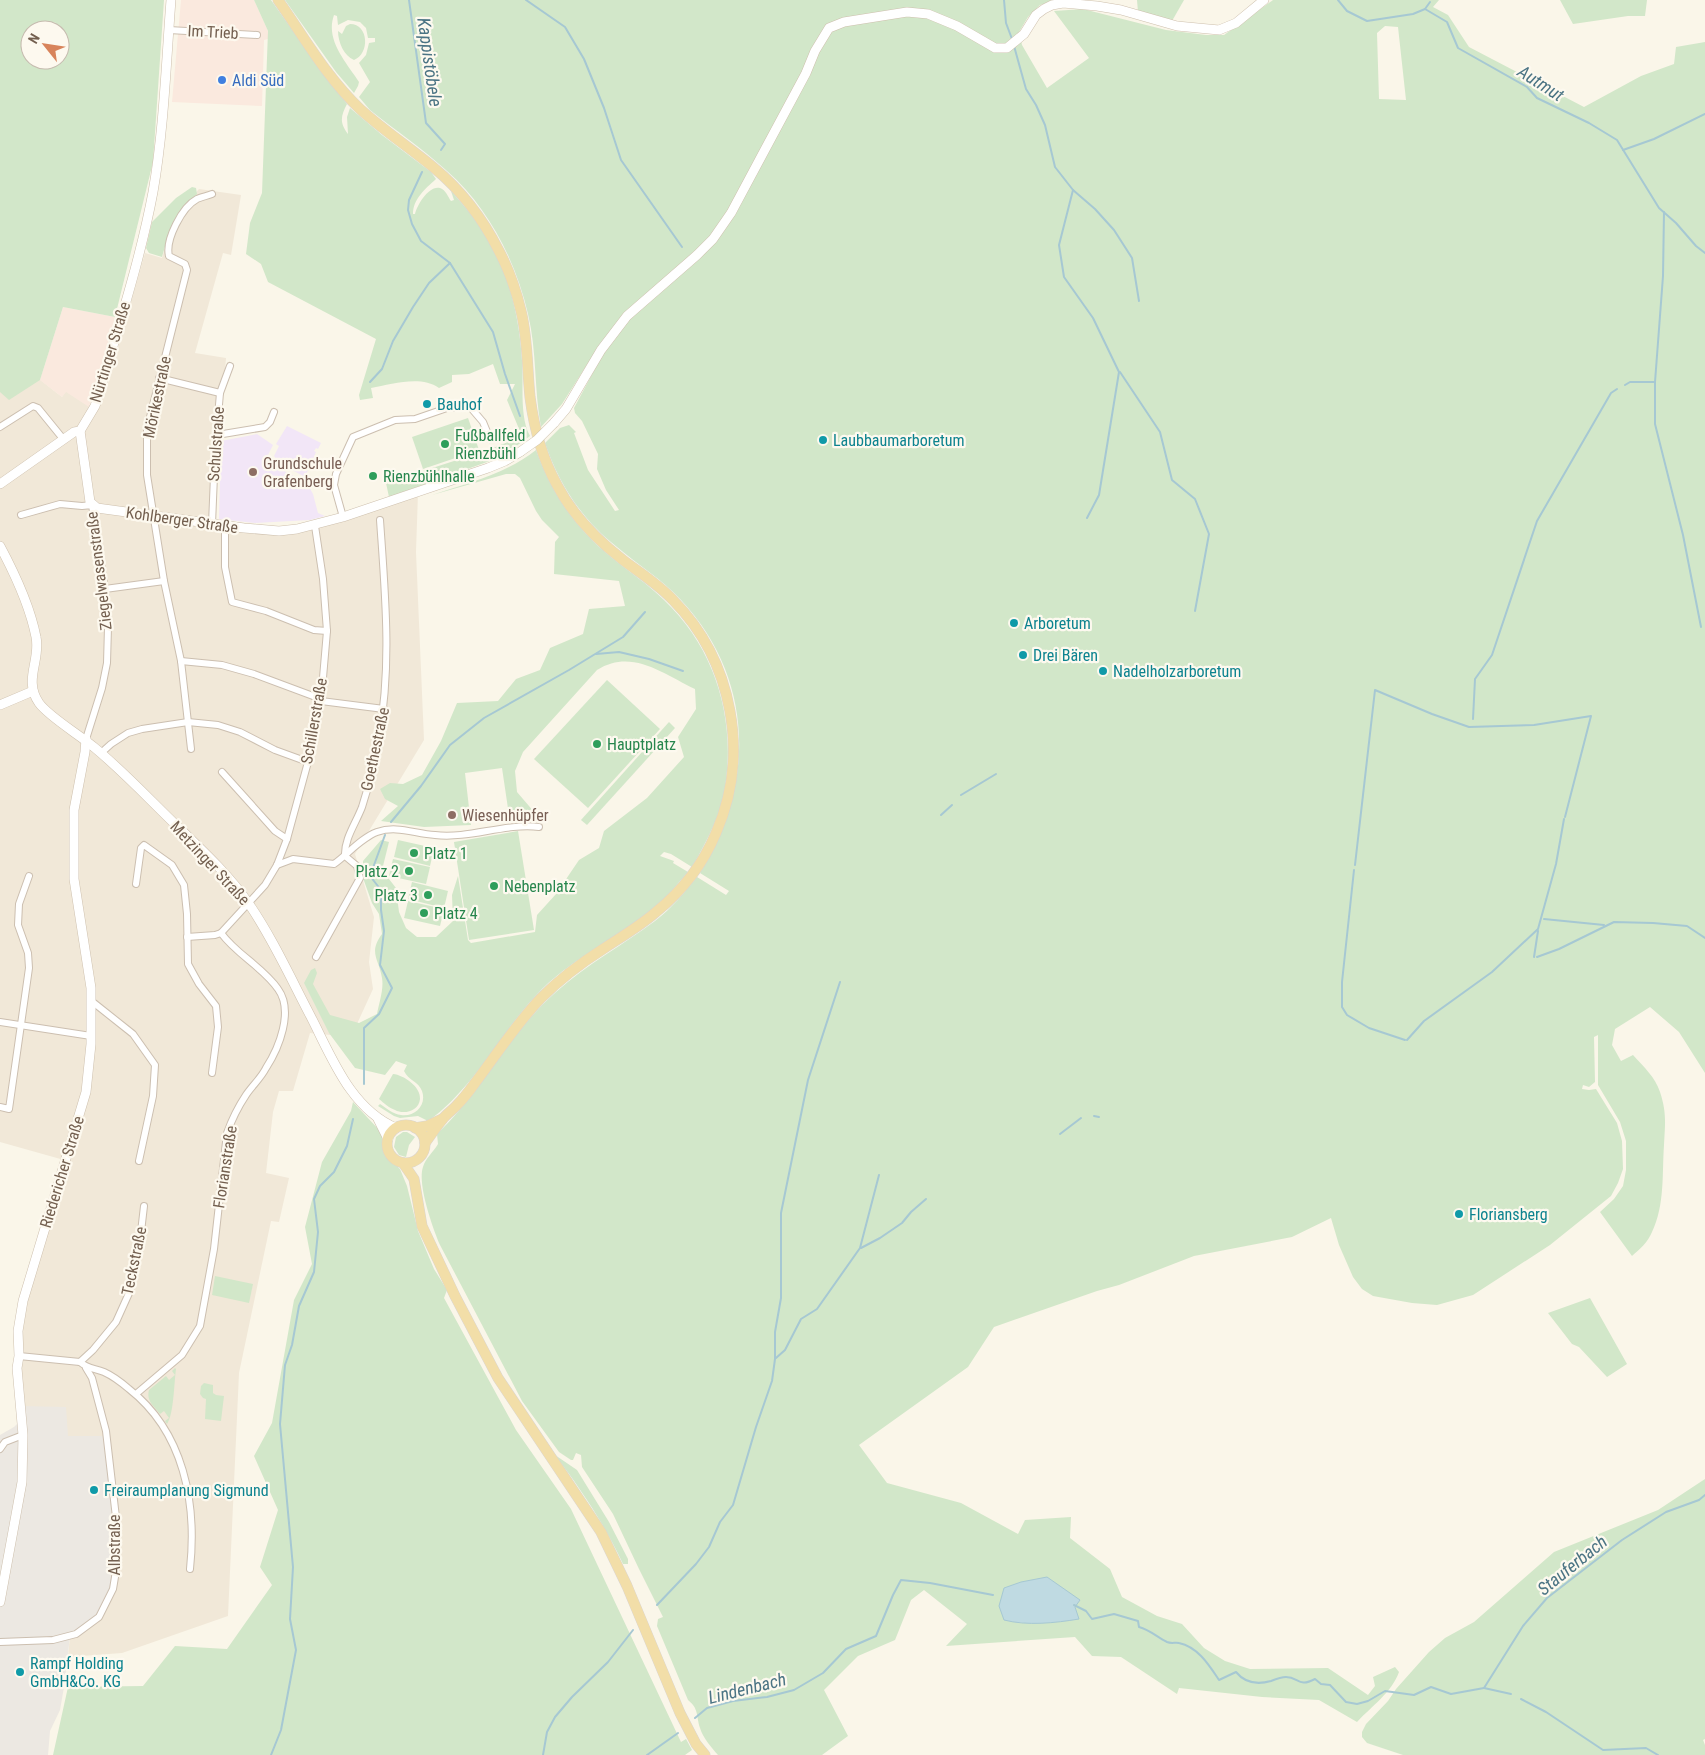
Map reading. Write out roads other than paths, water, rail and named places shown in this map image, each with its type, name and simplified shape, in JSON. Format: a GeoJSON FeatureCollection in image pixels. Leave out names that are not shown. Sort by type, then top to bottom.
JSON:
{"type":"FeatureCollection","features":[{"type":"Feature","properties":{"kind":"main road"},"geometry":{"type":"LineString","coordinates":[[278,0],[347,95],[359,108],[434,167],[468,202],[484,223],[505,262],[516,291],[526,338],[533,419],[545,459],[556,485],[584,524],[621,558],[674,600],[690,619],[719,669],[726,690],[734,748],[732,776],[727,802],[717,832],[696,870],[679,891],[656,913],[570,973],[542,997],[502,1044],[458,1104],[443,1118],[425,1143],[423,1154],[415,1161],[403,1163]]}},
{"type":"Feature","properties":{"kind":"main road"},"geometry":{"type":"LineString","coordinates":[[414,1179],[403,1163],[391,1157],[387,1145],[388,1139],[396,1128],[402,1126],[415,1128],[427,1126],[443,1118]]}},
{"type":"Feature","properties":{"kind":"main road"},"geometry":{"type":"LineString","coordinates":[[415,1128],[423,1137],[425,1143]]}},
{"type":"Feature","properties":{"kind":"main road"},"geometry":{"type":"LineString","coordinates":[[415,1161],[414,1179],[422,1226],[455,1296],[498,1378],[601,1532],[627,1586],[680,1713],[696,1744],[705,1755]]}},
{"type":"Feature","properties":{"kind":"street","name":"Nürtinger Straße"},"geometry":{"type":"LineString","coordinates":[[0,484],[74,432],[80,431],[95,406],[130,287],[150,206],[156,168],[171,0]]}},
{"type":"Feature","properties":{"kind":"street","name":"Kohlberger Straße"},"geometry":{"type":"LineString","coordinates":[[21,515],[60,504],[92,505],[96,508],[279,531],[315,526],[343,517],[488,468],[520,452],[537,440],[566,409],[601,350],[627,316],[713,239],[731,213],[829,28],[844,22],[907,12],[928,14],[957,26],[995,48],[1007,48],[1024,34],[1036,15],[1052,5],[1063,3],[1097,6],[1121,10],[1177,26],[1220,30],[1236,23],[1264,0]]}},
{"type":"Feature","properties":{"kind":"street","name":"Im Trieb"},"geometry":{"type":"LineString","coordinates":[[169,30],[257,35]]}},
{"type":"Feature","properties":{"kind":"street","name":"Mörikestraße"},"geometry":{"type":"LineString","coordinates":[[191,749],[181,661],[164,581],[147,475],[147,429],[187,270],[185,264],[169,256],[167,249],[171,235],[182,214],[195,200],[212,194]]}},
{"type":"Feature","properties":{"kind":"street","name":"Schulstraße"},"geometry":{"type":"LineString","coordinates":[[212,524],[220,393],[230,366]]}},
{"type":"Feature","properties":{"kind":"street"},"geometry":{"type":"LineString","coordinates":[[159,378],[220,393]]}},
{"type":"Feature","properties":{"kind":"street"},"geometry":{"type":"LineString","coordinates":[[0,427],[33,406],[38,408],[64,440]]}},
{"type":"Feature","properties":{"kind":"street"},"geometry":{"type":"LineString","coordinates":[[343,517],[334,484],[336,474],[350,441],[356,436],[395,420],[415,419],[447,408],[471,408],[484,422],[490,439]]}},
{"type":"Feature","properties":{"kind":"street"},"geometry":{"type":"LineString","coordinates":[[217,435],[265,427],[270,422],[274,412]]}},
{"type":"Feature","properties":{"kind":"street","name":"Ziegelwasenstraße"},"geometry":{"type":"LineString","coordinates":[[80,431],[85,473],[105,589],[108,627],[107,663],[102,688],[86,740]]}},
{"type":"Feature","properties":{"kind":"street","name":"Goethestraße"},"geometry":{"type":"LineString","coordinates":[[346,856],[345,847],[361,810],[372,775],[386,693],[386,614],[380,520]]}},
{"type":"Feature","properties":{"kind":"street"},"geometry":{"type":"LineString","coordinates":[[225,525],[225,567],[232,602],[266,611],[314,630],[327,631]]}},
{"type":"Feature","properties":{"kind":"street","name":"Schillerstraße"},"geometry":{"type":"LineString","coordinates":[[248,902],[265,885],[277,865],[287,839],[308,762],[321,701],[327,631],[323,579],[315,526]]}},
{"type":"Feature","properties":{"kind":"street"},"geometry":{"type":"LineString","coordinates":[[0,546],[11,567],[34,626],[37,647],[31,676],[33,691],[0,705]]}},
{"type":"Feature","properties":{"kind":"street"},"geometry":{"type":"LineString","coordinates":[[105,589],[164,581]]}},
{"type":"Feature","properties":{"kind":"street"},"geometry":{"type":"LineString","coordinates":[[181,661],[222,665],[254,674],[321,701],[384,709]]}},
{"type":"Feature","properties":{"kind":"street","name":"Metzinger Straße"},"geometry":{"type":"LineString","coordinates":[[33,691],[44,710],[101,753],[211,859],[248,902],[265,930],[339,1072],[355,1095],[378,1118],[396,1128]]}},
{"type":"Feature","properties":{"kind":"street"},"geometry":{"type":"LineString","coordinates":[[101,753],[128,733],[188,722],[218,725],[240,732],[275,750],[308,762]]}},
{"type":"Feature","properties":{"kind":"street","name":"Riedericher Straße"},"geometry":{"type":"LineString","coordinates":[[0,1602],[22,1482],[23,1435],[17,1368],[19,1356],[18,1332],[23,1301],[86,1092],[91,1036],[91,988],[74,880],[74,810],[86,740]]}},
{"type":"Feature","properties":{"kind":"street"},"geometry":{"type":"LineString","coordinates":[[222,772],[275,831],[287,839]]}},
{"type":"Feature","properties":{"kind":"street"},"geometry":{"type":"LineString","coordinates":[[277,865],[293,859],[334,864],[368,836],[390,829],[442,836],[517,826],[539,828]]}},
{"type":"Feature","properties":{"kind":"street"},"geometry":{"type":"LineString","coordinates":[[136,884],[141,848],[144,844],[172,865],[184,885],[187,914],[188,964],[199,984],[216,1006],[218,1027],[212,1073]]}},
{"type":"Feature","properties":{"kind":"street"},"geometry":{"type":"LineString","coordinates":[[316,957],[360,878],[357,866],[346,856]]}},
{"type":"Feature","properties":{"kind":"street"},"geometry":{"type":"LineString","coordinates":[[0,1107],[9,1109],[29,968],[28,953],[18,925],[18,911],[30,876]]}},
{"type":"Feature","properties":{"kind":"street"},"geometry":{"type":"LineString","coordinates":[[187,936],[221,933],[248,902]]}},
{"type":"Feature","properties":{"kind":"street","name":"Florianstraße"},"geometry":{"type":"LineString","coordinates":[[136,1394],[182,1355],[200,1326],[214,1249],[227,1133],[233,1117],[246,1094],[266,1069],[284,1027],[285,1009],[279,990],[232,946],[221,933]]}},
{"type":"Feature","properties":{"kind":"street"},"geometry":{"type":"LineString","coordinates":[[91,1002],[134,1034],[155,1064],[153,1096],[139,1161]]}},
{"type":"Feature","properties":{"kind":"street"},"geometry":{"type":"LineString","coordinates":[[0,1022],[91,1036]]}},
{"type":"Feature","properties":{"kind":"street","name":"Metzinger Straße"},"geometry":{"type":"LineString","coordinates":[[378,1118],[388,1139]]}},
{"type":"Feature","properties":{"kind":"street","name":"Teckstraße"},"geometry":{"type":"LineString","coordinates":[[80,1362],[93,1350],[116,1322],[130,1291],[144,1206]]}},
{"type":"Feature","properties":{"kind":"street"},"geometry":{"type":"LineString","coordinates":[[19,1356],[80,1362],[86,1368],[103,1372],[136,1394],[152,1412],[173,1443],[189,1495],[193,1525],[190,1569]]}},
{"type":"Feature","properties":{"kind":"street","name":"Albstraße"},"geometry":{"type":"LineString","coordinates":[[0,1642],[53,1640],[76,1634],[99,1616],[114,1589],[117,1526],[106,1431],[92,1378],[86,1368]]}},
{"type":"Feature","properties":{"kind":"street"},"geometry":{"type":"LineString","coordinates":[[0,1449],[5,1442],[23,1435]]}},
{"type":"Feature","properties":{"kind":"water"},"geometry":{"type":"Polygon","coordinates":[[[1047,1577],[1080,1600],[1075,1607],[1079,1619],[1041,1623],[1022,1623],[1004,1620],[999,1606],[1004,1588],[1021,1582],[1047,1577]]]}},
{"type":"Feature","properties":{"kind":"waterway","name":"Kappistöbele"},"geometry":{"type":"LineString","coordinates":[[409,0],[426,123],[445,144],[441,150]]}},
{"type":"Feature","properties":{"kind":"waterway"},"geometry":{"type":"LineString","coordinates":[[526,0],[565,27],[584,59],[604,108],[621,160],[682,247]]}},
{"type":"Feature","properties":{"kind":"waterway"},"geometry":{"type":"LineString","coordinates":[[1004,0],[1006,23],[1012,39]]}},
{"type":"Feature","properties":{"kind":"waterway","name":"Autmut"},"geometry":{"type":"LineString","coordinates":[[1338,0],[1347,11],[1367,21],[1413,14],[1425,9],[1447,22],[1458,48],[1527,87],[1537,98],[1589,123],[1617,140],[1659,208],[1705,253]]}},
{"type":"Feature","properties":{"kind":"waterway"},"geometry":{"type":"LineString","coordinates":[[1425,9],[1430,2]]}},
{"type":"Feature","properties":{"kind":"waterway"},"geometry":{"type":"LineString","coordinates":[[1014,46],[1026,89],[1045,125],[1055,167],[1073,190],[1095,209],[1114,230],[1132,258],[1139,301]]}},
{"type":"Feature","properties":{"kind":"waterway"},"geometry":{"type":"LineString","coordinates":[[1623,150],[1654,139],[1705,114]]}},
{"type":"Feature","properties":{"kind":"waterway","name":"Kappistöbele"},"geometry":{"type":"LineString","coordinates":[[422,172],[409,200],[408,210],[412,224],[421,241],[450,263],[493,332],[520,416]]}},
{"type":"Feature","properties":{"kind":"waterway"},"geometry":{"type":"LineString","coordinates":[[1073,190],[1059,245],[1064,277],[1093,318],[1119,372],[1099,495],[1087,518]]}},
{"type":"Feature","properties":{"kind":"waterway"},"geometry":{"type":"LineString","coordinates":[[1664,212],[1663,276],[1655,382],[1655,424],[1683,535],[1701,627]]}},
{"type":"Feature","properties":{"kind":"waterway","name":"Kappistöbele"},"geometry":{"type":"LineString","coordinates":[[370,382],[382,369],[393,341],[429,283],[450,263]]}},
{"type":"Feature","properties":{"kind":"waterway"},"geometry":{"type":"LineString","coordinates":[[1120,372],[1160,432],[1172,480],[1195,499],[1209,534],[1195,611]]}},
{"type":"Feature","properties":{"kind":"waterway"},"geometry":{"type":"LineString","coordinates":[[1625,385],[1630,382],[1655,382]]}},
{"type":"Feature","properties":{"kind":"waterway"},"geometry":{"type":"LineString","coordinates":[[1473,719],[1475,679],[1492,655],[1537,521],[1611,393],[1617,389]]}},
{"type":"Feature","properties":{"kind":"waterway"},"geometry":{"type":"LineString","coordinates":[[391,822],[421,786],[450,745],[484,718],[623,637],[645,612]]}},
{"type":"Feature","properties":{"kind":"waterway"},"geometry":{"type":"LineString","coordinates":[[596,654],[619,652],[649,659],[683,671]]}},
{"type":"Feature","properties":{"kind":"waterway"},"geometry":{"type":"LineString","coordinates":[[1355,865],[1375,690],[1469,727],[1534,725],[1591,716],[1565,817]]}},
{"type":"Feature","properties":{"kind":"waterway"},"geometry":{"type":"LineString","coordinates":[[961,795],[996,774]]}},
{"type":"Feature","properties":{"kind":"waterway"},"geometry":{"type":"LineString","coordinates":[[941,815],[952,805]]}},
{"type":"Feature","properties":{"kind":"waterway"},"geometry":{"type":"LineString","coordinates":[[1407,1040],[1424,1021],[1492,972],[1538,929],[1556,864],[1564,819]]}},
{"type":"Feature","properties":{"kind":"waterway"},"geometry":{"type":"LineString","coordinates":[[364,1084],[364,1028],[379,1014],[392,988],[380,965],[384,931],[381,890],[370,876],[385,835]]}},
{"type":"Feature","properties":{"kind":"waterway"},"geometry":{"type":"LineString","coordinates":[[1354,870],[1342,982],[1342,1007],[1347,1015],[1369,1028],[1405,1040]]}},
{"type":"Feature","properties":{"kind":"waterway"},"geometry":{"type":"LineString","coordinates":[[1544,919],[1604,925]]}},
{"type":"Feature","properties":{"kind":"waterway"},"geometry":{"type":"LineString","coordinates":[[1537,957],[1559,949],[1614,922],[1687,926],[1705,938]]}},
{"type":"Feature","properties":{"kind":"waterway"},"geometry":{"type":"LineString","coordinates":[[1534,957],[1538,931]]}},
{"type":"Feature","properties":{"kind":"waterway"},"geometry":{"type":"LineString","coordinates":[[657,1605],[696,1564],[709,1547],[720,1522],[733,1505],[772,1381],[775,1359],[775,1332],[781,1298],[781,1213],[808,1080],[840,982]]}},
{"type":"Feature","properties":{"kind":"waterway"},"geometry":{"type":"LineString","coordinates":[[1094,1116],[1099,1117]]}},
{"type":"Feature","properties":{"kind":"waterway"},"geometry":{"type":"LineString","coordinates":[[1060,1134],[1081,1118]]}},
{"type":"Feature","properties":{"kind":"waterway"},"geometry":{"type":"LineString","coordinates":[[271,1755],[281,1730],[296,1650],[290,1619],[293,1567],[280,1424],[285,1365],[292,1345],[299,1306],[314,1272],[318,1232],[314,1199],[320,1186],[334,1172],[347,1146],[353,1119]]}},
{"type":"Feature","properties":{"kind":"waterway"},"geometry":{"type":"LineString","coordinates":[[776,1358],[785,1350],[801,1319],[817,1309],[860,1248],[879,1175]]}},
{"type":"Feature","properties":{"kind":"waterway"},"geometry":{"type":"LineString","coordinates":[[861,1248],[902,1223],[926,1199]]}},
{"type":"Feature","properties":{"kind":"waterway","name":"Stauferbach"},"geometry":{"type":"LineString","coordinates":[[1484,1688],[1523,1626],[1547,1598],[1622,1540],[1666,1512],[1699,1500],[1705,1495]]}},
{"type":"Feature","properties":{"kind":"waterway","name":"Lindenbach"},"geometry":{"type":"LineString","coordinates":[[695,1718],[707,1708],[733,1701],[767,1697],[794,1690],[823,1673],[846,1649],[876,1636],[901,1580],[930,1583],[993,1595]]}},
{"type":"Feature","properties":{"kind":"waterway","name":"Lindenbach"},"geometry":{"type":"LineString","coordinates":[[1074,1605],[1086,1611],[1092,1619],[1114,1614],[1138,1621],[1139,1627],[1167,1642],[1178,1643],[1192,1648],[1202,1657],[1219,1680],[1236,1672],[1243,1679],[1256,1683],[1284,1677],[1290,1677],[1302,1682],[1315,1679],[1321,1684],[1330,1685],[1346,1702],[1357,1704],[1368,1701],[1385,1691],[1414,1695],[1431,1687],[1451,1694],[1484,1688]]}},
{"type":"Feature","properties":{"kind":"waterway"},"geometry":{"type":"LineString","coordinates":[[543,1755],[547,1732],[555,1717],[572,1697],[608,1662],[633,1630]]}},
{"type":"Feature","properties":{"kind":"waterway"},"geometry":{"type":"LineString","coordinates":[[1484,1688],[1511,1694]]}},
{"type":"Feature","properties":{"kind":"waterway"},"geometry":{"type":"LineString","coordinates":[[1521,1699],[1546,1712],[1603,1750],[1646,1748],[1658,1755]]}},
{"type":"Feature","properties":{"kind":"waterway","name":"Lindenbach"},"geometry":{"type":"LineString","coordinates":[[647,1755],[678,1733]]}},
{"type":"Feature","properties":{"kind":"place","name":"Aldi Süd"},"geometry":{"type":"Point","coordinates":[222,80]}},
{"type":"Feature","properties":{"kind":"place","name":"Bauhof"},"geometry":{"type":"Point","coordinates":[427,404]}},
{"type":"Feature","properties":{"kind":"place","name":"Laubbaumarboretum"},"geometry":{"type":"Point","coordinates":[823,440]}},
{"type":"Feature","properties":{"kind":"place","name":"Fußballfeld Rienzbühl"},"geometry":{"type":"Point","coordinates":[445,444]}},
{"type":"Feature","properties":{"kind":"place","name":"Grundschule Grafenberg"},"geometry":{"type":"Point","coordinates":[253,472]}},
{"type":"Feature","properties":{"kind":"place","name":"Rienzbühlhalle"},"geometry":{"type":"Point","coordinates":[373,476]}},
{"type":"Feature","properties":{"kind":"place","name":"Arboretum"},"geometry":{"type":"Point","coordinates":[1014,623]}},
{"type":"Feature","properties":{"kind":"place","name":"Drei Bären"},"geometry":{"type":"Point","coordinates":[1023,655]}},
{"type":"Feature","properties":{"kind":"place","name":"Nadelholzarboretum"},"geometry":{"type":"Point","coordinates":[1103,671]}},
{"type":"Feature","properties":{"kind":"place","name":"Hauptplatz"},"geometry":{"type":"Point","coordinates":[597,744]}},
{"type":"Feature","properties":{"kind":"place","name":"Wiesenhüpfer"},"geometry":{"type":"Point","coordinates":[452,815]}},
{"type":"Feature","properties":{"kind":"place","name":"Platz 1"},"geometry":{"type":"Point","coordinates":[414,853]}},
{"type":"Feature","properties":{"kind":"place","name":"Platz 2"},"geometry":{"type":"Point","coordinates":[409,871]}},
{"type":"Feature","properties":{"kind":"place","name":"Nebenplatz"},"geometry":{"type":"Point","coordinates":[494,886]}},
{"type":"Feature","properties":{"kind":"place","name":"Platz 3"},"geometry":{"type":"Point","coordinates":[428,895]}},
{"type":"Feature","properties":{"kind":"place","name":"Platz 4"},"geometry":{"type":"Point","coordinates":[424,913]}},
{"type":"Feature","properties":{"kind":"place","name":"Floriansberg"},"geometry":{"type":"Point","coordinates":[1459,1214]}},
{"type":"Feature","properties":{"kind":"place","name":"Freiraumplanung Sigmund"},"geometry":{"type":"Point","coordinates":[94,1490]}},
{"type":"Feature","properties":{"kind":"place","name":"Rampf Holding GmbH&Co. KG"},"geometry":{"type":"Point","coordinates":[20,1672]}}]}
